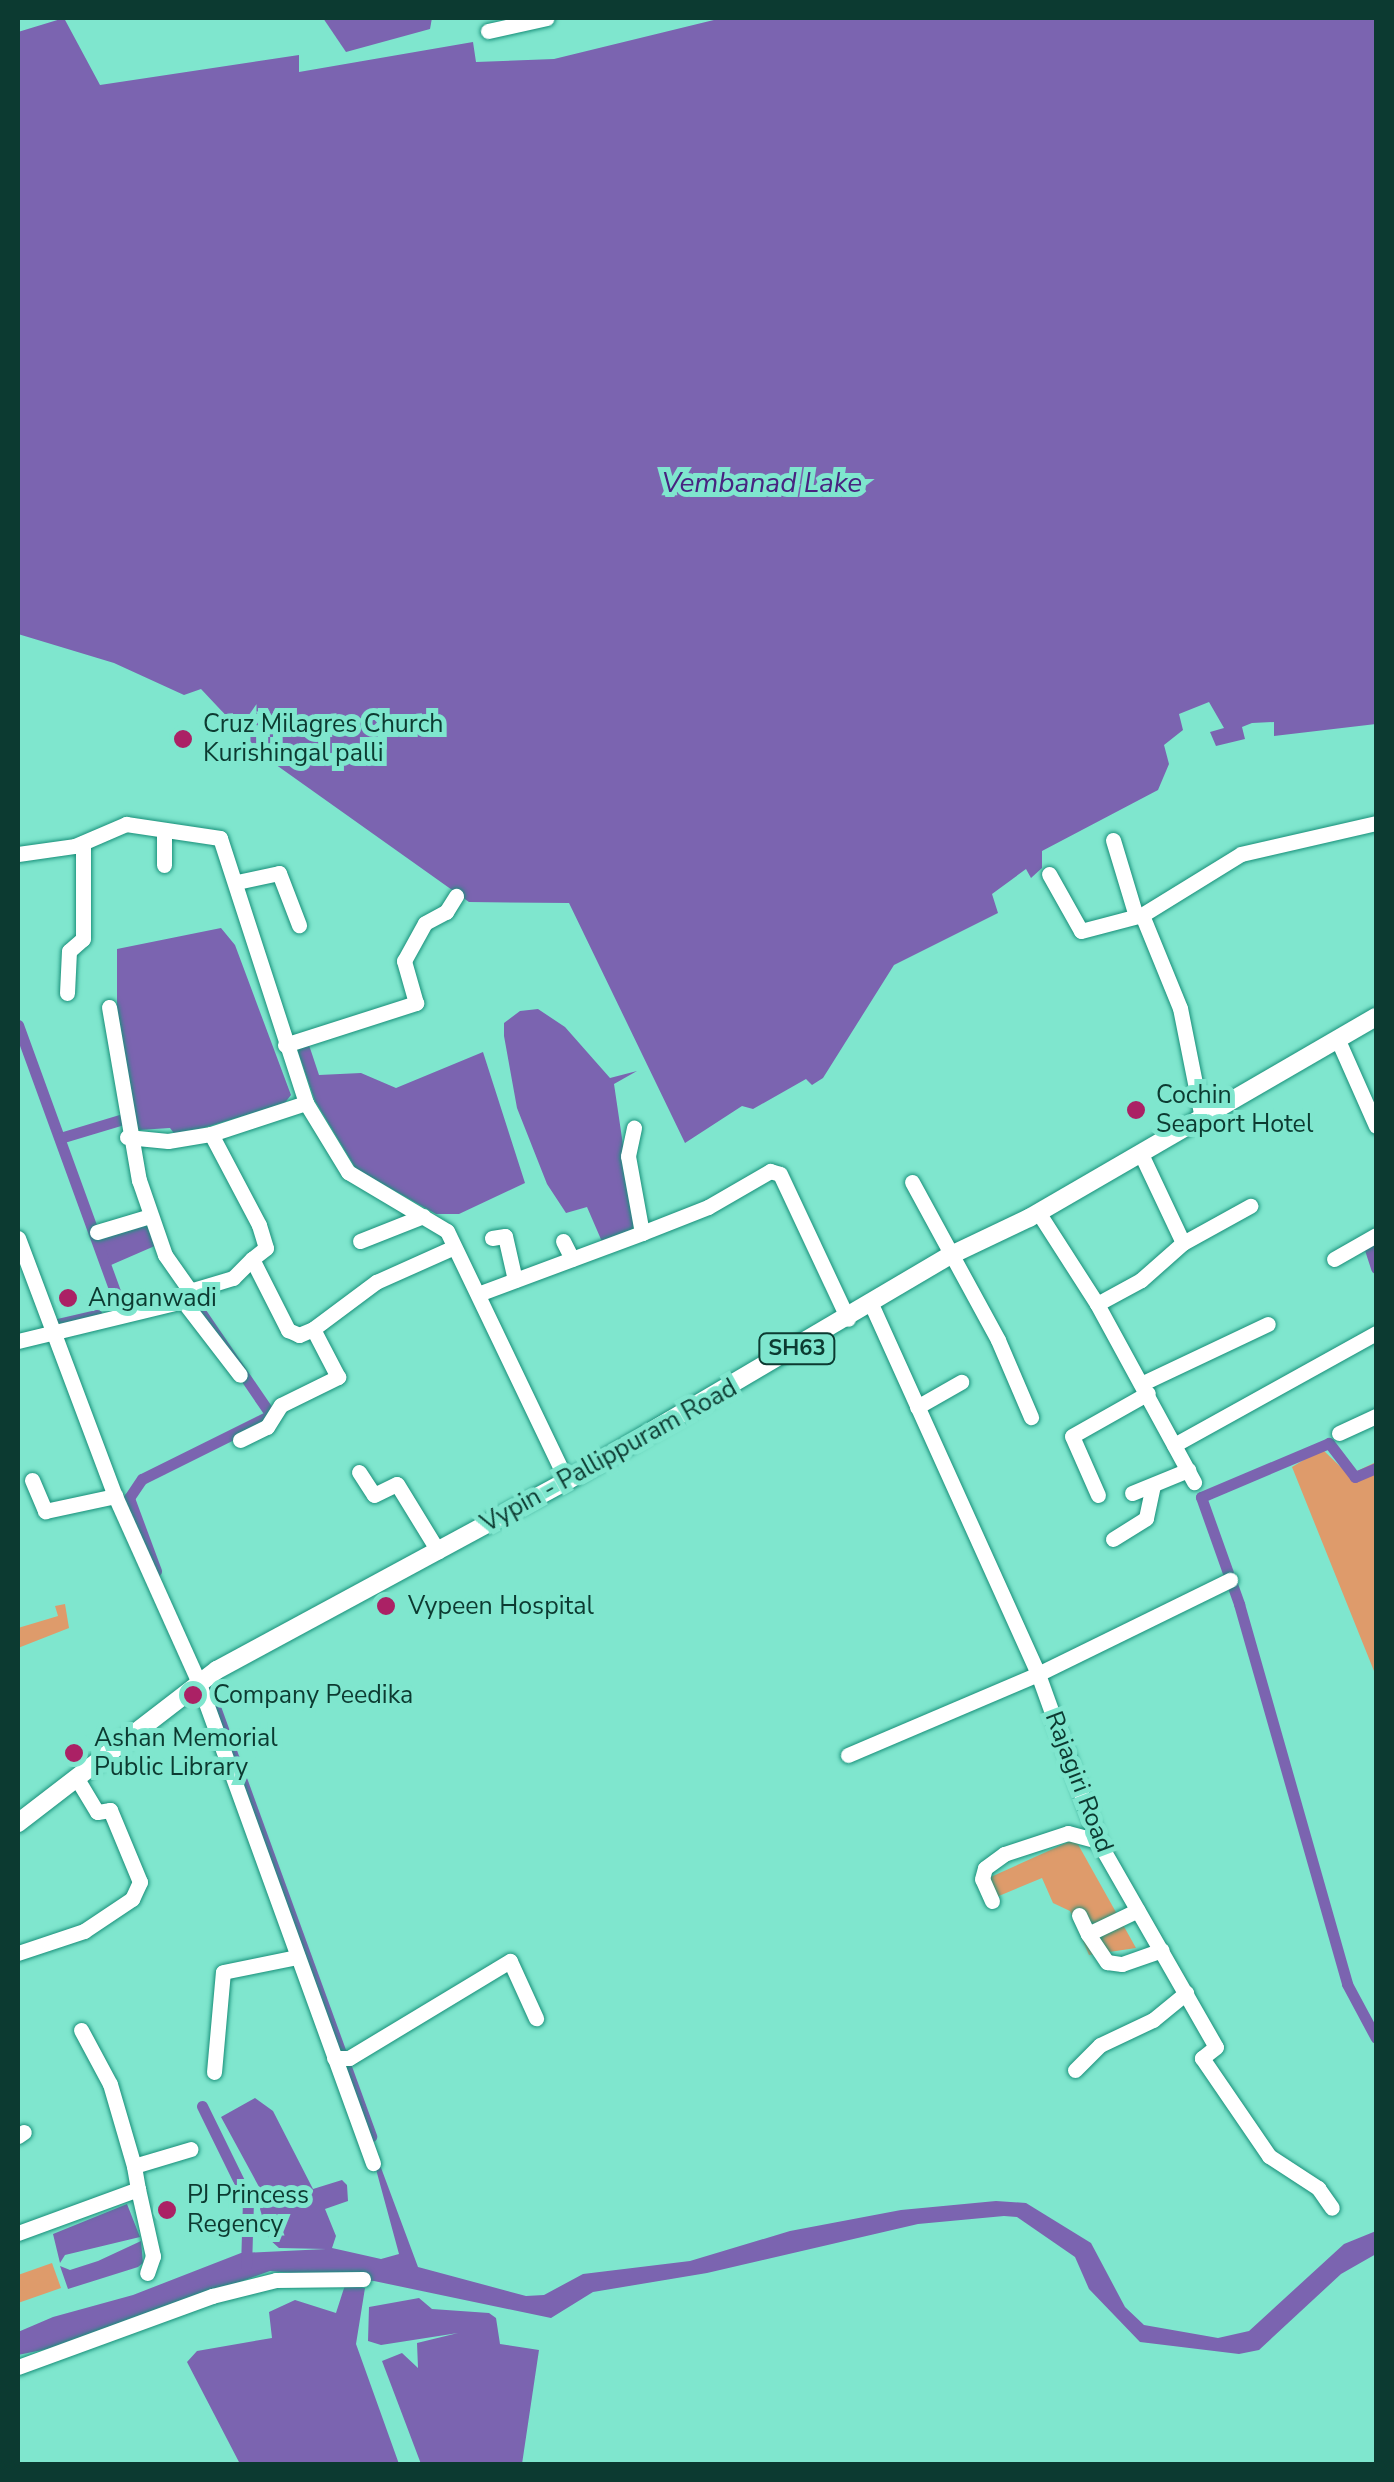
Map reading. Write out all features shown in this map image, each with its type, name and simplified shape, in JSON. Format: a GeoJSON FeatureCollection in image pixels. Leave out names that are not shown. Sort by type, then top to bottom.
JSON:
{"type":"FeatureCollection","features":[{"type":"Feature","properties":{"kind":"main road","name":"Vypin - Pallippuram Road"},"geometry":{"type":"LineString","coordinates":[[204,1678],[568,1481],[872,1306],[949,1256],[1038,1212],[1376,1017]]}},
{"type":"Feature","properties":{"kind":"main road","name":"SH63"},"geometry":{"type":"LineString","coordinates":[[18,1823],[204,1678]]}},
{"type":"Feature","properties":{"kind":"street"},"geometry":{"type":"LineString","coordinates":[[488,31],[547,18]]}},
{"type":"Feature","properties":{"kind":"street"},"geometry":{"type":"LineString","coordinates":[[18,854],[83,843],[126,824],[220,838],[238,882],[285,1045],[306,1103],[348,1172],[448,1231],[452,1248],[568,1481]]}},
{"type":"Feature","properties":{"kind":"street"},"geometry":{"type":"LineString","coordinates":[[1050,874],[1081,931],[1139,916],[1228,858],[1376,824]]}},
{"type":"Feature","properties":{"kind":"street"},"geometry":{"type":"LineString","coordinates":[[164,830],[164,865]]}},
{"type":"Feature","properties":{"kind":"street"},"geometry":{"type":"LineString","coordinates":[[1112,840],[1139,916],[1180,1008],[1202,1118]]}},
{"type":"Feature","properties":{"kind":"street"},"geometry":{"type":"LineString","coordinates":[[67,993],[69,951],[82,939],[83,843]]}},
{"type":"Feature","properties":{"kind":"street"},"geometry":{"type":"LineString","coordinates":[[238,882],[279,873],[299,925]]}},
{"type":"Feature","properties":{"kind":"street"},"geometry":{"type":"LineString","coordinates":[[285,1045],[416,1003],[404,961],[425,923],[446,912],[456,896]]}},
{"type":"Feature","properties":{"kind":"street"},"geometry":{"type":"LineString","coordinates":[[109,1007],[126,1129],[150,1216],[187,1296],[240,1375]]}},
{"type":"Feature","properties":{"kind":"street"},"geometry":{"type":"LineString","coordinates":[[1336,1038],[1376,1126]]}},
{"type":"Feature","properties":{"kind":"street"},"geometry":{"type":"LineString","coordinates":[[126,1129],[168,1141],[211,1134],[306,1103]]}},
{"type":"Feature","properties":{"kind":"street"},"geometry":{"type":"LineString","coordinates":[[634,1128],[628,1156],[642,1233]]}},
{"type":"Feature","properties":{"kind":"street"},"geometry":{"type":"LineString","coordinates":[[18,1341],[187,1296],[234,1278],[266,1248],[260,1225],[211,1134]]}},
{"type":"Feature","properties":{"kind":"street"},"geometry":{"type":"LineString","coordinates":[[1140,1154],[1182,1244]]}},
{"type":"Feature","properties":{"kind":"street"},"geometry":{"type":"LineString","coordinates":[[478,1294],[708,1207],[770,1171],[780,1174],[848,1320]]}},
{"type":"Feature","properties":{"kind":"street"},"geometry":{"type":"LineString","coordinates":[[912,1182],[998,1340],[1031,1417]]}},
{"type":"Feature","properties":{"kind":"street"},"geometry":{"type":"LineString","coordinates":[[1097,1304],[1142,1280],[1182,1244],[1250,1206]]}},
{"type":"Feature","properties":{"kind":"street"},"geometry":{"type":"LineString","coordinates":[[1038,1212],[1097,1304],[1191,1476],[1132,1493]]}},
{"type":"Feature","properties":{"kind":"street"},"geometry":{"type":"LineString","coordinates":[[97,1232],[150,1216]]}},
{"type":"Feature","properties":{"kind":"street"},"geometry":{"type":"LineString","coordinates":[[360,1241],[422,1216]]}},
{"type":"Feature","properties":{"kind":"street"},"geometry":{"type":"LineString","coordinates":[[1334,1259],[1376,1235]]}},
{"type":"Feature","properties":{"kind":"street"},"geometry":{"type":"LineString","coordinates":[[492,1238],[505,1236],[515,1280]]}},
{"type":"Feature","properties":{"kind":"street"},"geometry":{"type":"LineString","coordinates":[[18,1238],[115,1496],[204,1678],[296,1957],[341,2058],[373,2163]]}},
{"type":"Feature","properties":{"kind":"street"},"geometry":{"type":"LineString","coordinates":[[563,1241],[572,1259]]}},
{"type":"Feature","properties":{"kind":"street"},"geometry":{"type":"LineString","coordinates":[[252,1259],[288,1330],[299,1335],[376,1282],[452,1248]]}},
{"type":"Feature","properties":{"kind":"street"},"geometry":{"type":"LineString","coordinates":[[148,1290],[156,1307]]}},
{"type":"Feature","properties":{"kind":"street","name":"Rajagiri Road"},"geometry":{"type":"LineString","coordinates":[[872,1306],[1038,1674],[1098,1841],[1216,2047],[1202,2058],[1227,2100],[1270,2156],[1318,2188],[1332,2208]]}},
{"type":"Feature","properties":{"kind":"street"},"geometry":{"type":"LineString","coordinates":[[1098,1495],[1072,1436],[1145,1388],[1268,1324]]}},
{"type":"Feature","properties":{"kind":"street"},"geometry":{"type":"LineString","coordinates":[[240,1440],[266,1427],[281,1405],[331,1386],[338,1376],[313,1328]]}},
{"type":"Feature","properties":{"kind":"street"},"geometry":{"type":"LineString","coordinates":[[1174,1446],[1376,1333]]}},
{"type":"Feature","properties":{"kind":"street"},"geometry":{"type":"LineString","coordinates":[[917,1407],[961,1382]]}},
{"type":"Feature","properties":{"kind":"street"},"geometry":{"type":"LineString","coordinates":[[1339,1434],[1376,1416]]}},
{"type":"Feature","properties":{"kind":"street"},"geometry":{"type":"LineString","coordinates":[[360,1472],[374,1495],[397,1484],[438,1551]]}},
{"type":"Feature","properties":{"kind":"street"},"geometry":{"type":"LineString","coordinates":[[32,1480],[45,1511],[115,1496]]}},
{"type":"Feature","properties":{"kind":"street"},"geometry":{"type":"LineString","coordinates":[[1113,1539],[1146,1518],[1153,1486]]}},
{"type":"Feature","properties":{"kind":"street"},"geometry":{"type":"LineString","coordinates":[[848,1756],[1038,1674],[1230,1580]]}},
{"type":"Feature","properties":{"kind":"street"},"geometry":{"type":"LineString","coordinates":[[18,1953],[106,1918],[132,1899],[140,1882],[119,1824],[110,1810],[96,1812],[78,1779]]}},
{"type":"Feature","properties":{"kind":"street"},"geometry":{"type":"LineString","coordinates":[[992,1900],[982,1880],[985,1868],[1004,1854],[1068,1833],[1098,1841]]}},
{"type":"Feature","properties":{"kind":"street"},"geometry":{"type":"LineString","coordinates":[[1088,1934],[1138,1910]]}},
{"type":"Feature","properties":{"kind":"street"},"geometry":{"type":"LineString","coordinates":[[1078,1915],[1107,1962],[1122,1964],[1162,1950]]}},
{"type":"Feature","properties":{"kind":"street"},"geometry":{"type":"LineString","coordinates":[[214,2072],[223,1972],[296,1957]]}},
{"type":"Feature","properties":{"kind":"street"},"geometry":{"type":"LineString","coordinates":[[341,2058],[510,1961],[536,2018]]}},
{"type":"Feature","properties":{"kind":"street"},"geometry":{"type":"LineString","coordinates":[[1075,2070],[1100,2046],[1153,2020],[1186,1993]]}},
{"type":"Feature","properties":{"kind":"street"},"geometry":{"type":"LineString","coordinates":[[82,2030],[110,2084],[134,2166],[154,2256],[148,2273]]}},
{"type":"Feature","properties":{"kind":"street"},"geometry":{"type":"LineString","coordinates":[[134,2166],[191,2149]]}},
{"type":"Feature","properties":{"kind":"street"},"geometry":{"type":"LineString","coordinates":[[18,2233],[138,2189]]}},
{"type":"Feature","properties":{"kind":"street"},"geometry":{"type":"LineString","coordinates":[[18,2366],[212,2296],[276,2280],[362,2280]]}},
{"type":"Feature","properties":{"kind":"shaded area"},"geometry":{"type":"Polygon","coordinates":[[[1322,1449],[1349,1475],[1376,1462],[1376,1676],[1292,1467],[1322,1449]]]}},
{"type":"Feature","properties":{"kind":"shaded area"},"geometry":{"type":"Polygon","coordinates":[[[65,1604],[69,1628],[18,1648],[18,1628],[58,1616],[55,1606],[65,1604]]]}},
{"type":"Feature","properties":{"kind":"shaded area"},"geometry":{"type":"Polygon","coordinates":[[[1075,1839],[1136,1948],[1089,1955],[1070,1911],[1053,1903],[1042,1878],[994,1898],[984,1880],[1075,1839]]]}},
{"type":"Feature","properties":{"kind":"shaded area"},"geometry":{"type":"Polygon","coordinates":[[[52,2263],[61,2288],[18,2303],[18,2275],[52,2263]]]}},
{"type":"Feature","properties":{"kind":"water","name":"Vembanad Lake"},"geometry":{"type":"Polygon","coordinates":[[[64,18],[100,85],[299,55],[299,72],[473,42],[476,62],[554,59],[722,18],[1376,18],[1376,724],[1274,736],[1274,722],[1252,723],[1242,727],[1245,739],[1216,746],[1210,732],[1224,728],[1209,702],[1179,714],[1183,730],[1164,745],[1169,764],[1158,790],[1042,851],[1042,868],[1031,878],[1026,869],[992,894],[998,913],[894,965],[823,1078],[812,1085],[806,1079],[753,1109],[742,1106],[685,1143],[569,903],[469,902],[265,757],[201,689],[184,695],[114,663],[18,634],[18,32],[64,18]]]}},
{"type":"Feature","properties":{"kind":"water"},"geometry":{"type":"Polygon","coordinates":[[[323,18],[432,18],[430,29],[346,52],[323,18]]]}},
{"type":"Feature","properties":{"kind":"water"},"geometry":{"type":"Polygon","coordinates":[[[221,928],[235,945],[291,1095],[284,1104],[176,1136],[170,1128],[139,1130],[131,1120],[117,1034],[117,949],[221,928]]]}},
{"type":"Feature","properties":{"kind":"water"},"geometry":{"type":"Polygon","coordinates":[[[538,1009],[565,1027],[610,1078],[637,1071],[614,1084],[636,1233],[603,1244],[587,1207],[566,1213],[547,1184],[517,1108],[504,1036],[504,1023],[520,1011],[538,1009]]]}},
{"type":"Feature","properties":{"kind":"water"},"geometry":{"type":"Polygon","coordinates":[[[309,1045],[319,1075],[361,1073],[396,1088],[483,1052],[525,1183],[459,1214],[436,1214],[356,1169],[315,1101],[297,1049],[309,1045]]]}},
{"type":"Feature","properties":{"kind":"water"},"geometry":{"type":"Polygon","coordinates":[[[150,1223],[157,1245],[111,1265],[98,1236],[150,1223]]]}},
{"type":"Feature","properties":{"kind":"water"},"geometry":{"type":"Polygon","coordinates":[[[255,2098],[273,2111],[313,2189],[342,2180],[347,2185],[348,2201],[325,2209],[336,2236],[332,2248],[381,2259],[399,2254],[361,2114],[418,2267],[526,2296],[544,2295],[583,2274],[690,2261],[790,2231],[901,2210],[996,2201],[1026,2203],[1091,2243],[1125,2307],[1144,2325],[1218,2338],[1249,2331],[1344,2244],[1376,2231],[1376,2254],[1341,2274],[1259,2350],[1239,2354],[1140,2342],[1089,2289],[1075,2257],[1017,2217],[1004,2216],[918,2224],[707,2273],[593,2292],[551,2318],[374,2281],[270,2271],[62,2346],[18,2355],[18,2332],[53,2317],[133,2295],[241,2253],[326,2249],[279,2248],[269,2239],[260,2209],[264,2196],[221,2117],[255,2098]]]}},
{"type":"Feature","properties":{"kind":"water"},"geometry":{"type":"Polygon","coordinates":[[[127,2204],[140,2237],[65,2255],[60,2263],[53,2234],[127,2204]]]}},
{"type":"Feature","properties":{"kind":"water"},"geometry":{"type":"Polygon","coordinates":[[[141,2241],[143,2263],[138,2267],[68,2289],[60,2266],[70,2270],[141,2241]]]}},
{"type":"Feature","properties":{"kind":"water"},"geometry":{"type":"Polygon","coordinates":[[[345,2285],[365,2288],[356,2344],[399,2464],[240,2464],[187,2362],[197,2351],[272,2338],[269,2312],[295,2300],[336,2313],[345,2285]]]}},
{"type":"Feature","properties":{"kind":"water"},"geometry":{"type":"Polygon","coordinates":[[[419,2298],[432,2309],[489,2313],[496,2318],[500,2344],[539,2350],[522,2464],[421,2464],[382,2361],[402,2353],[418,2368],[417,2343],[458,2333],[381,2345],[368,2341],[369,2307],[419,2298]]]}},
{"type":"Feature","properties":{"kind":"waterway"},"geometry":{"type":"LineString","coordinates":[[18,1025],[122,1310]]}},
{"type":"Feature","properties":{"kind":"waterway"},"geometry":{"type":"LineString","coordinates":[[60,1138],[130,1117]]}},
{"type":"Feature","properties":{"kind":"waterway"},"geometry":{"type":"LineString","coordinates":[[1370,1249],[1376,1268]]}},
{"type":"Feature","properties":{"kind":"waterway"},"geometry":{"type":"LineString","coordinates":[[156,1571],[129,1498],[142,1479],[271,1415],[197,1307]]}},
{"type":"Feature","properties":{"kind":"waterway"},"geometry":{"type":"LineString","coordinates":[[57,1324],[97,1315]]}},
{"type":"Feature","properties":{"kind":"waterway"},"geometry":{"type":"LineString","coordinates":[[1376,1468],[1355,1477],[1329,1443],[1201,1497],[1239,1604],[1347,1984],[1376,2038]]}},
{"type":"Feature","properties":{"kind":"waterway"},"geometry":{"type":"LineString","coordinates":[[203,1674],[371,2136]]}},
{"type":"Feature","properties":{"kind":"waterway"},"geometry":{"type":"LineString","coordinates":[[202,2106],[248,2200],[246,2266]]}},
{"type":"Feature","properties":{"kind":"place","name":"Cruz Milagres Church Kurishingal palli"},"geometry":{"type":"Point","coordinates":[183,739]}},
{"type":"Feature","properties":{"kind":"place","name":"Cochin Seaport Hotel"},"geometry":{"type":"Point","coordinates":[1136,1110]}},
{"type":"Feature","properties":{"kind":"place","name":"Anganwadi"},"geometry":{"type":"Point","coordinates":[68,1298]}},
{"type":"Feature","properties":{"kind":"place","name":"Vypeen Hospital"},"geometry":{"type":"Point","coordinates":[386,1606]}},
{"type":"Feature","properties":{"kind":"place","name":"Company Peedika"},"geometry":{"type":"Point","coordinates":[193,1695]}},
{"type":"Feature","properties":{"kind":"place","name":"Ashan Memorial Public Library"},"geometry":{"type":"Point","coordinates":[74,1753]}},
{"type":"Feature","properties":{"kind":"place","name":"PJ Princess Regency"},"geometry":{"type":"Point","coordinates":[167,2210]}}]}
